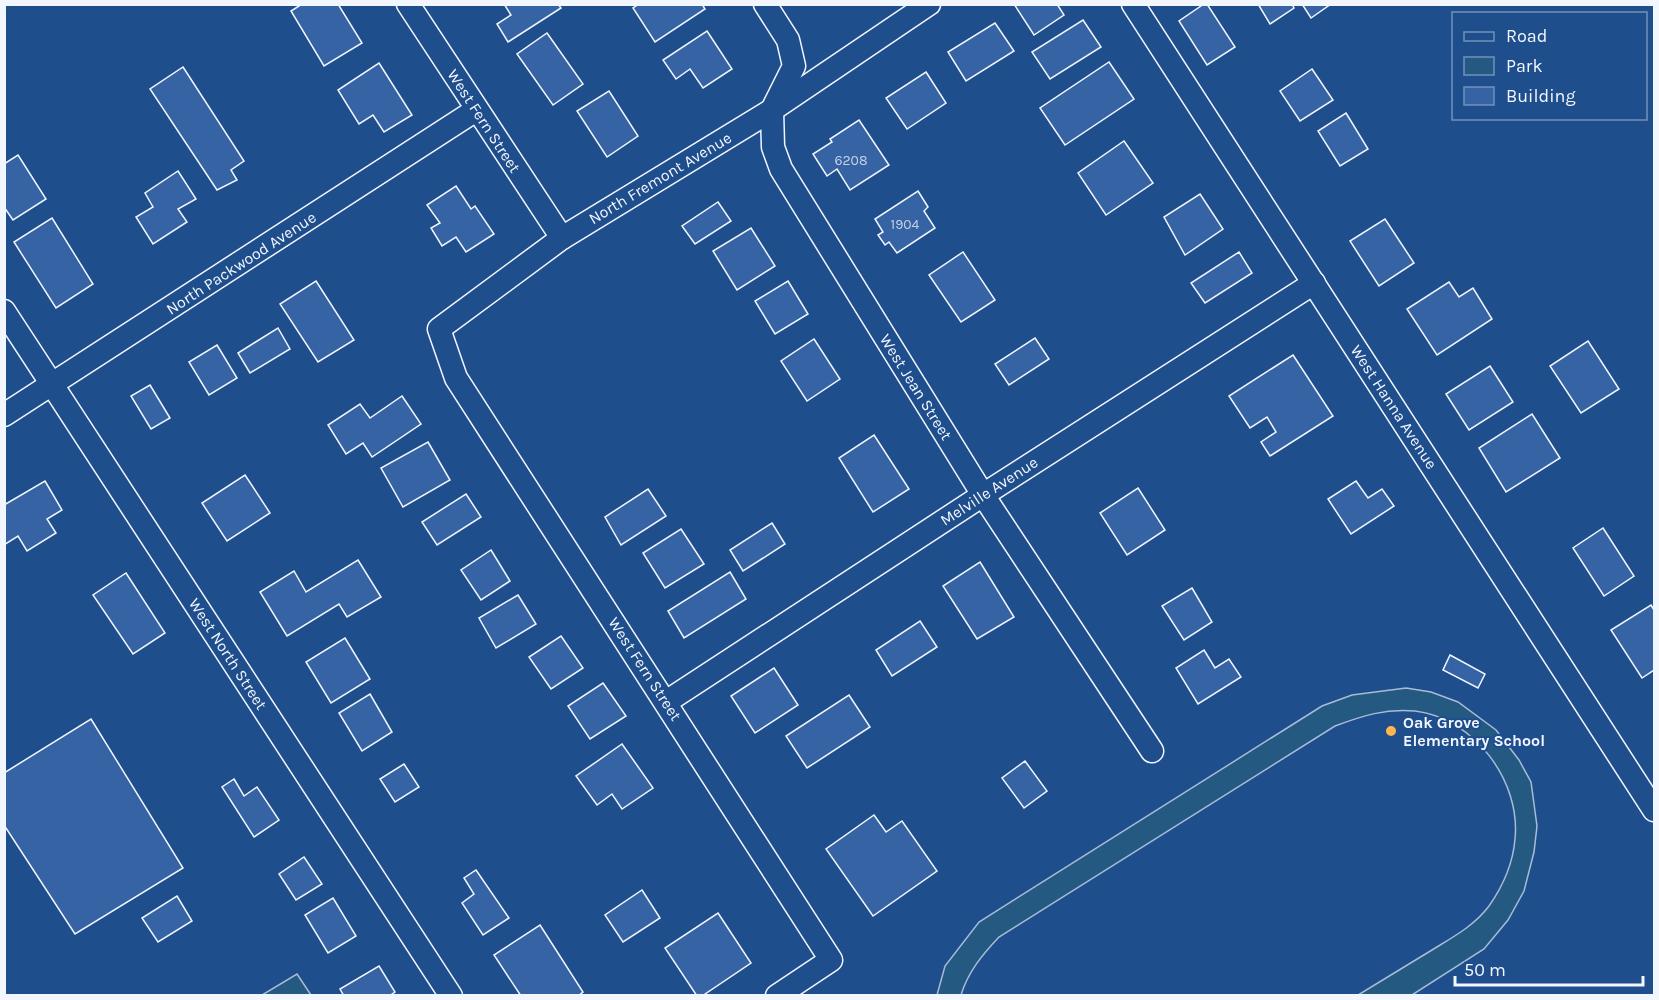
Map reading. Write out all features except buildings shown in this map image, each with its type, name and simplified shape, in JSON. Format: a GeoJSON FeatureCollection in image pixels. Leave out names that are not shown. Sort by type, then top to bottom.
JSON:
{"type":"FeatureCollection","features":[{"type":"Feature","properties":{"kind":"street","name":"West Fern Street"},"geometry":{"type":"LineString","coordinates":[[408,4],[562,238]]}},
{"type":"Feature","properties":{"kind":"street","name":"West Jean Street"},"geometry":{"type":"LineString","coordinates":[[765,4],[788,40],[794,66],[772,111],[773,147],[781,169],[982,495],[1152,751]]}},
{"type":"Feature","properties":{"kind":"street","name":"North Fremont Avenue"},"geometry":{"type":"LineString","coordinates":[[456,378],[439,329],[562,238],[772,111],[928,4]]}},
{"type":"Feature","properties":{"kind":"street","name":"West Hanna Avenue"},"geometry":{"type":"LineString","coordinates":[[1133,4],[1654,810]]}},
{"type":"Feature","properties":{"kind":"street","name":"North Packwood Avenue"},"geometry":{"type":"LineString","coordinates":[[4,415],[476,110]]}},
{"type":"Feature","properties":{"kind":"street","name":"Melville Avenue"},"geometry":{"type":"LineString","coordinates":[[666,702],[982,495],[1314,283]]}},
{"type":"Feature","properties":{"kind":"street","name":"West North Street"},"geometry":{"type":"LineString","coordinates":[[4,311],[452,996]]}},
{"type":"Feature","properties":{"kind":"street","name":"West Fern Street"},"geometry":{"type":"LineString","coordinates":[[456,378],[831,960],[777,996]]}},
{"type":"Feature","properties":{"kind":"green space"},"geometry":{"type":"Polygon","coordinates":[[[1406,688],[1431,692],[1458,702],[1496,730],[1519,760],[1531,782],[1537,826],[1534,852],[1524,891],[1508,920],[1484,949],[1412,995],[1358,995],[1455,936],[1477,919],[1499,890],[1510,865],[1514,848],[1515,817],[1510,796],[1502,775],[1489,756],[1474,739],[1456,726],[1436,716],[1404,710],[1365,716],[1335,726],[999,937],[976,964],[961,995],[937,995],[945,966],[979,922],[1322,706],[1352,695],[1406,688]]]}},
{"type":"Feature","properties":{"kind":"green space"},"geometry":{"type":"Polygon","coordinates":[[[297,974],[311,995],[262,995],[297,974]]]}},
{"type":"Feature","properties":{"kind":"place","name":"Oak Grove Elementary School"},"geometry":{"type":"Point","coordinates":[1391,731]}}]}
